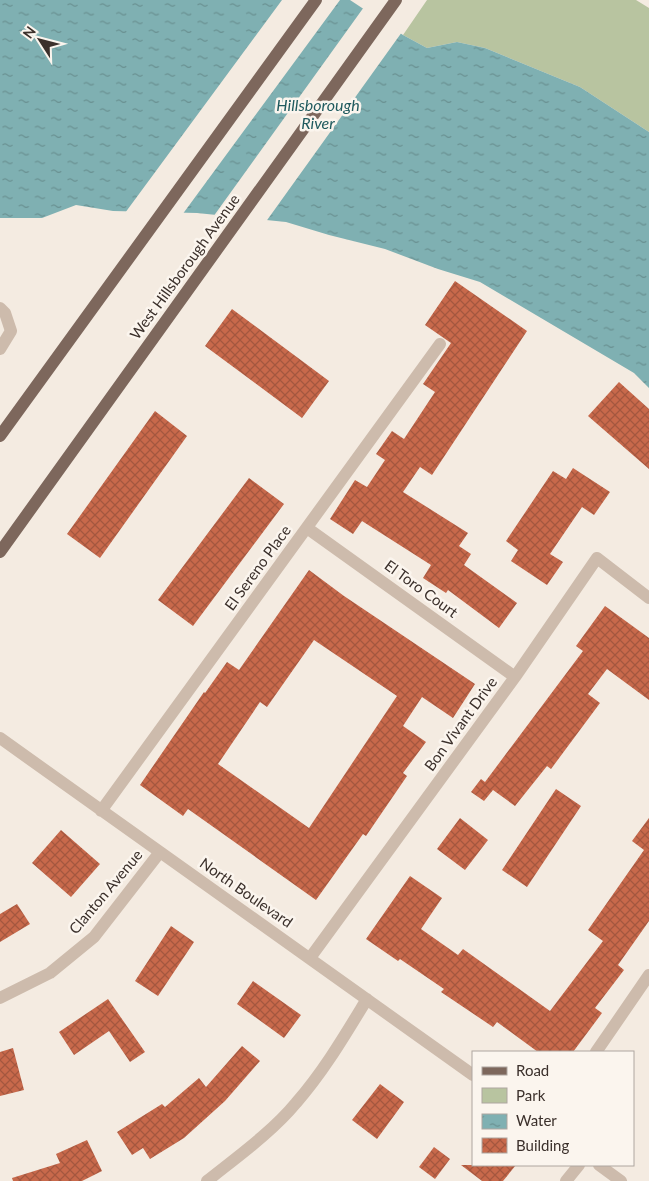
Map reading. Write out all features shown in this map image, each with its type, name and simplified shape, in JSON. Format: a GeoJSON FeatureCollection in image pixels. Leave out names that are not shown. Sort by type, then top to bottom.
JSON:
{"type":"FeatureCollection","features":[{"type":"Feature","properties":{"kind":"main road"},"geometry":{"type":"LineString","coordinates":[[0,436],[316,0]]}},
{"type":"Feature","properties":{"kind":"main road","name":"West Hillsborough Avenue"},"geometry":{"type":"LineString","coordinates":[[0,552],[396,0]]}},
{"type":"Feature","properties":{"kind":"street"},"geometry":{"type":"LineString","coordinates":[[0,308],[5,313],[11,331],[0,349]]}},
{"type":"Feature","properties":{"kind":"street","name":"El Sereno Place"},"geometry":{"type":"LineString","coordinates":[[101,811],[440,344]]}},
{"type":"Feature","properties":{"kind":"street","name":"El Toro Court"},"geometry":{"type":"LineString","coordinates":[[307,528],[515,677]]}},
{"type":"Feature","properties":{"kind":"street","name":"Bon Vivant Drive"},"geometry":{"type":"LineString","coordinates":[[310,958],[515,677],[597,558],[649,598]]}},
{"type":"Feature","properties":{"kind":"street","name":"North Boulevard"},"geometry":{"type":"LineString","coordinates":[[0,738],[472,1074]]}},
{"type":"Feature","properties":{"kind":"street","name":"Clanton Avenue"},"geometry":{"type":"LineString","coordinates":[[0,998],[50,973],[94,936],[160,852]]}},
{"type":"Feature","properties":{"kind":"street"},"geometry":{"type":"LineString","coordinates":[[597,1051],[649,975]]}},
{"type":"Feature","properties":{"kind":"street"},"geometry":{"type":"LineString","coordinates":[[207,1181],[251,1146],[296,1104],[335,1053],[367,999]]}},
{"type":"Feature","properties":{"kind":"street"},"geometry":{"type":"LineString","coordinates":[[566,1181],[578,1166]]}},
{"type":"Feature","properties":{"kind":"street"},"geometry":{"type":"LineString","coordinates":[[600,1166],[621,1181]]}},
{"type":"Feature","properties":{"kind":"green space"},"geometry":{"type":"Polygon","coordinates":[[[427,0],[636,0],[649,8],[649,132],[580,87],[485,48],[457,42],[427,48],[403,35],[427,0]]]}},
{"type":"Feature","properties":{"kind":"water","name":"Hillsborough River"},"geometry":{"type":"Polygon","coordinates":[[[0,0],[350,0],[403,35],[427,48],[457,42],[485,48],[580,87],[649,132],[649,388],[634,373],[480,282],[438,269],[385,249],[286,222],[197,213],[113,211],[76,205],[42,218],[0,218],[0,0]]]}},
{"type":"Feature","properties":{"kind":"pier"},"geometry":{"type":"Polygon","coordinates":[[[282,0],[340,0],[182,215],[125,213],[282,0]]]}},
{"type":"Feature","properties":{"kind":"pier"},"geometry":{"type":"Polygon","coordinates":[[[364,7],[402,32],[265,223],[213,217],[364,7]]]}},
{"type":"Feature","properties":{"kind":"building"},"geometry":{"type":"Polygon","coordinates":[[[455,281],[527,331],[432,475],[420,467],[403,492],[468,533],[459,546],[471,554],[464,565],[517,603],[499,628],[448,590],[446,593],[423,578],[431,565],[362,521],[353,534],[330,519],[355,480],[367,487],[385,460],[376,454],[392,431],[404,439],[435,392],[423,384],[451,343],[425,325],[455,281]]]}},
{"type":"Feature","properties":{"kind":"building"},"geometry":{"type":"Polygon","coordinates":[[[232,309],[329,381],[302,418],[205,346],[232,309]]]}},
{"type":"Feature","properties":{"kind":"building"},"geometry":{"type":"Polygon","coordinates":[[[619,382],[649,409],[649,469],[588,416],[619,382]]]}},
{"type":"Feature","properties":{"kind":"building"},"geometry":{"type":"Polygon","coordinates":[[[155,411],[187,436],[100,558],[67,534],[155,411]]]}},
{"type":"Feature","properties":{"kind":"building"},"geometry":{"type":"Polygon","coordinates":[[[573,468],[610,492],[594,515],[582,507],[550,554],[563,562],[547,585],[511,561],[518,550],[506,541],[553,471],[566,479],[573,468]]]}},
{"type":"Feature","properties":{"kind":"building"},"geometry":{"type":"Polygon","coordinates":[[[249,478],[284,504],[193,626],[158,600],[249,478]]]}},
{"type":"Feature","properties":{"kind":"building"},"geometry":{"type":"Polygon","coordinates":[[[309,570],[344,596],[475,684],[453,718],[422,697],[403,726],[426,742],[403,773],[407,776],[366,836],[363,834],[316,900],[188,809],[183,816],[140,785],[227,662],[239,670],[309,570]],[[314,640],[267,707],[260,702],[218,764],[309,828],[397,696],[314,640]]]}},
{"type":"Feature","properties":{"kind":"building"},"geometry":{"type":"Polygon","coordinates":[[[605,606],[649,638],[649,700],[607,669],[588,694],[600,703],[551,769],[547,766],[515,806],[493,790],[484,801],[471,792],[481,779],[485,782],[583,651],[576,646],[605,606]]]}},
{"type":"Feature","properties":{"kind":"building"},"geometry":{"type":"Polygon","coordinates":[[[556,789],[581,806],[527,887],[502,870],[556,789]]]}},
{"type":"Feature","properties":{"kind":"building"},"geometry":{"type":"Polygon","coordinates":[[[460,818],[488,840],[465,870],[437,849],[460,818]]]}},
{"type":"Feature","properties":{"kind":"building"},"geometry":{"type":"Polygon","coordinates":[[[649,818],[649,921],[618,965],[624,970],[595,1008],[602,1013],[574,1051],[537,1051],[497,1022],[493,1027],[441,992],[444,989],[400,959],[398,961],[366,939],[410,876],[442,898],[421,929],[458,955],[463,949],[550,1011],[603,941],[588,930],[644,850],[632,841],[649,818]]]}},
{"type":"Feature","properties":{"kind":"building"},"geometry":{"type":"Polygon","coordinates":[[[61,830],[100,864],[71,897],[32,863],[61,830]]]}},
{"type":"Feature","properties":{"kind":"building"},"geometry":{"type":"Polygon","coordinates":[[[17,904],[30,924],[0,942],[0,914],[17,904]]]}},
{"type":"Feature","properties":{"kind":"building"},"geometry":{"type":"Polygon","coordinates":[[[171,926],[194,942],[158,996],[135,981],[171,926]]]}},
{"type":"Feature","properties":{"kind":"building"},"geometry":{"type":"Polygon","coordinates":[[[253,981],[301,1015],[284,1038],[237,1004],[253,981]]]}},
{"type":"Feature","properties":{"kind":"building"},"geometry":{"type":"Polygon","coordinates":[[[108,999],[145,1052],[130,1062],[109,1031],[74,1055],[59,1032],[108,999]]]}},
{"type":"Feature","properties":{"kind":"building"},"geometry":{"type":"Polygon","coordinates":[[[242,1046],[260,1061],[225,1101],[184,1138],[150,1159],[143,1148],[132,1155],[117,1132],[162,1104],[165,1107],[199,1078],[206,1087],[242,1046]]]}},
{"type":"Feature","properties":{"kind":"building"},"geometry":{"type":"Polygon","coordinates":[[[13,1048],[24,1090],[0,1096],[0,1052],[13,1048]]]}},
{"type":"Feature","properties":{"kind":"building"},"geometry":{"type":"Polygon","coordinates":[[[380,1084],[404,1102],[377,1139],[352,1120],[380,1084]]]}},
{"type":"Feature","properties":{"kind":"building"},"geometry":{"type":"Polygon","coordinates":[[[87,1140],[102,1171],[82,1181],[13,1181],[12,1178],[60,1163],[56,1154],[87,1140]]]}},
{"type":"Feature","properties":{"kind":"building"},"geometry":{"type":"Polygon","coordinates":[[[434,1147],[450,1159],[435,1179],[419,1167],[434,1147]]]}},
{"type":"Feature","properties":{"kind":"building"},"geometry":{"type":"Polygon","coordinates":[[[461,1165],[515,1166],[503,1181],[482,1181],[461,1165]]]}}]}
